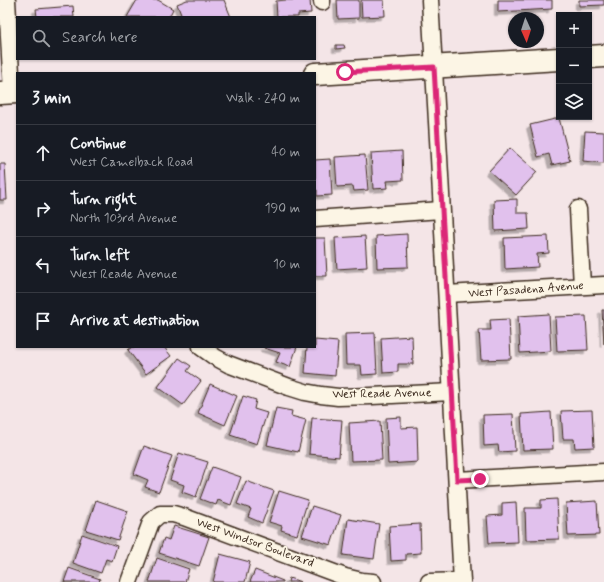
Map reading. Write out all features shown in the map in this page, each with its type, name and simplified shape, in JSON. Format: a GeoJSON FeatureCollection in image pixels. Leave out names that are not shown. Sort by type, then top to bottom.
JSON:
{"type":"FeatureCollection","features":[{"type":"Feature","properties":{"kind":"main road"},"geometry":{"type":"LineString","coordinates":[[592,57],[604,56]]}},
{"type":"Feature","properties":{"kind":"main road"},"geometry":{"type":"LineString","coordinates":[[316,74],[556,59]]}},
{"type":"Feature","properties":{"kind":"street"},"geometry":{"type":"LineString","coordinates":[[7,0],[10,92]]}},
{"type":"Feature","properties":{"kind":"street"},"geometry":{"type":"LineString","coordinates":[[429,582],[462,581],[430,0]]}},
{"type":"Feature","properties":{"kind":"street"},"geometry":{"type":"LineString","coordinates":[[578,209],[582,286]]}},
{"type":"Feature","properties":{"kind":"street"},"geometry":{"type":"LineString","coordinates":[[316,219],[442,210]]}},
{"type":"Feature","properties":{"kind":"street","name":"West Pasadena Avenue"},"geometry":{"type":"LineString","coordinates":[[447,294],[604,285]]}},
{"type":"Feature","properties":{"kind":"street","name":"West Reade Avenue"},"geometry":{"type":"LineString","coordinates":[[202,348],[228,364],[289,387],[321,395],[338,397],[452,392]]}},
{"type":"Feature","properties":{"kind":"street"},"geometry":{"type":"LineString","coordinates":[[457,480],[604,472]]}},
{"type":"Feature","properties":{"kind":"street","name":"West Windsor Boulevard"},"geometry":{"type":"LineString","coordinates":[[129,582],[151,522],[160,514],[173,514],[184,517],[345,577],[372,582]]}},
{"type":"Feature","properties":{"kind":"building"},"geometry":{"type":"Polygon","coordinates":[[[137,0],[158,0],[173,9],[170,16],[128,16],[137,0]]]}},
{"type":"Feature","properties":{"kind":"building"},"geometry":{"type":"Polygon","coordinates":[[[187,0],[224,0],[231,16],[182,16],[177,4],[187,0]]]}},
{"type":"Feature","properties":{"kind":"building"},"geometry":{"type":"Polygon","coordinates":[[[310,0],[311,13],[298,14],[298,16],[277,16],[276,1],[310,0]]]}},
{"type":"Feature","properties":{"kind":"building"},"geometry":{"type":"Polygon","coordinates":[[[337,0],[359,0],[359,18],[338,19],[337,0]]]}},
{"type":"Feature","properties":{"kind":"building"},"geometry":{"type":"Polygon","coordinates":[[[361,0],[384,0],[385,16],[362,17],[361,0]]]}},
{"type":"Feature","properties":{"kind":"building"},"geometry":{"type":"Polygon","coordinates":[[[498,0],[552,0],[552,9],[498,12],[498,0]]]}},
{"type":"Feature","properties":{"kind":"building"},"geometry":{"type":"Polygon","coordinates":[[[579,0],[604,0],[604,5],[579,6],[579,0]]]}},
{"type":"Feature","properties":{"kind":"building"},"geometry":{"type":"Polygon","coordinates":[[[73,6],[74,16],[37,16],[36,9],[73,6]]]}},
{"type":"Feature","properties":{"kind":"building"},"geometry":{"type":"Polygon","coordinates":[[[336,45],[344,45],[345,48],[336,49],[336,45]]]}},
{"type":"Feature","properties":{"kind":"building"},"geometry":{"type":"Polygon","coordinates":[[[556,119],[560,120],[570,161],[552,165],[549,154],[538,157],[530,125],[556,119]]]}},
{"type":"Feature","properties":{"kind":"building"},"geometry":{"type":"Polygon","coordinates":[[[585,131],[604,132],[604,163],[583,161],[585,131]]]}},
{"type":"Feature","properties":{"kind":"building"},"geometry":{"type":"Polygon","coordinates":[[[510,148],[537,172],[516,195],[489,171],[510,148]]]}},
{"type":"Feature","properties":{"kind":"building"},"geometry":{"type":"Polygon","coordinates":[[[402,151],[403,180],[387,181],[388,188],[373,189],[371,153],[402,151]]]}},
{"type":"Feature","properties":{"kind":"building"},"geometry":{"type":"Polygon","coordinates":[[[365,155],[368,190],[354,191],[353,186],[337,187],[335,157],[365,155]]]}},
{"type":"Feature","properties":{"kind":"building"},"geometry":{"type":"Polygon","coordinates":[[[330,159],[332,195],[317,196],[316,160],[330,159]]]}},
{"type":"Feature","properties":{"kind":"building"},"geometry":{"type":"Polygon","coordinates":[[[0,164],[5,164],[7,200],[0,200],[0,164]]]}},
{"type":"Feature","properties":{"kind":"building"},"geometry":{"type":"Polygon","coordinates":[[[517,199],[517,213],[528,213],[529,229],[495,231],[494,200],[517,199]]]}},
{"type":"Feature","properties":{"kind":"building"},"geometry":{"type":"Polygon","coordinates":[[[407,234],[408,267],[377,268],[376,236],[407,234]]]}},
{"type":"Feature","properties":{"kind":"building"},"geometry":{"type":"Polygon","coordinates":[[[365,236],[367,267],[337,269],[335,238],[365,236]]]}},
{"type":"Feature","properties":{"kind":"building"},"geometry":{"type":"Polygon","coordinates":[[[548,236],[549,253],[537,254],[538,267],[505,269],[504,238],[548,236]]]}},
{"type":"Feature","properties":{"kind":"building"},"geometry":{"type":"Polygon","coordinates":[[[316,238],[325,238],[327,276],[316,276],[316,238]]]}},
{"type":"Feature","properties":{"kind":"building"},"geometry":{"type":"Polygon","coordinates":[[[602,310],[604,310],[604,344],[602,310]]]}},
{"type":"Feature","properties":{"kind":"building"},"geometry":{"type":"Polygon","coordinates":[[[549,314],[551,351],[520,353],[518,316],[549,314]]]}},
{"type":"Feature","properties":{"kind":"building"},"geometry":{"type":"Polygon","coordinates":[[[586,316],[588,350],[557,351],[555,317],[586,316]]]}},
{"type":"Feature","properties":{"kind":"building"},"geometry":{"type":"Polygon","coordinates":[[[509,319],[511,359],[481,360],[479,330],[491,330],[490,320],[509,319]]]}},
{"type":"Feature","properties":{"kind":"building"},"geometry":{"type":"Polygon","coordinates":[[[375,333],[377,374],[362,375],[361,365],[346,365],[345,334],[375,333]]]}},
{"type":"Feature","properties":{"kind":"building"},"geometry":{"type":"Polygon","coordinates":[[[412,336],[413,364],[398,364],[398,372],[383,373],[381,338],[412,336]]]}},
{"type":"Feature","properties":{"kind":"building"},"geometry":{"type":"Polygon","coordinates":[[[316,340],[338,342],[335,376],[305,373],[307,348],[316,348],[316,340]]]}},
{"type":"Feature","properties":{"kind":"building"},"geometry":{"type":"Polygon","coordinates":[[[131,348],[165,348],[171,356],[146,374],[128,350],[131,348]]]}},
{"type":"Feature","properties":{"kind":"building"},"geometry":{"type":"Polygon","coordinates":[[[264,348],[297,348],[290,367],[276,362],[280,353],[264,348]]]}},
{"type":"Feature","properties":{"kind":"building"},"geometry":{"type":"Polygon","coordinates":[[[179,358],[191,366],[187,371],[201,381],[183,405],[158,387],[179,358]]]}},
{"type":"Feature","properties":{"kind":"building"},"geometry":{"type":"Polygon","coordinates":[[[210,384],[237,396],[225,425],[198,413],[210,384]]]}},
{"type":"Feature","properties":{"kind":"building"},"geometry":{"type":"Polygon","coordinates":[[[243,396],[256,400],[254,409],[267,413],[257,444],[230,435],[243,396]]]}},
{"type":"Feature","properties":{"kind":"building"},"geometry":{"type":"Polygon","coordinates":[[[276,408],[292,411],[291,416],[306,420],[298,452],[267,445],[276,408]]]}},
{"type":"Feature","properties":{"kind":"building"},"geometry":{"type":"Polygon","coordinates":[[[592,410],[594,447],[575,448],[574,439],[563,439],[561,411],[592,410]]]}},
{"type":"Feature","properties":{"kind":"building"},"geometry":{"type":"Polygon","coordinates":[[[551,412],[553,449],[523,450],[521,414],[551,412]]]}},
{"type":"Feature","properties":{"kind":"building"},"geometry":{"type":"Polygon","coordinates":[[[513,414],[515,451],[499,452],[498,445],[484,446],[483,415],[513,414]]]}},
{"type":"Feature","properties":{"kind":"building"},"geometry":{"type":"Polygon","coordinates":[[[401,417],[401,428],[417,427],[418,462],[388,464],[386,418],[401,417]]]}},
{"type":"Feature","properties":{"kind":"building"},"geometry":{"type":"Polygon","coordinates":[[[312,418],[342,420],[339,457],[309,454],[312,418]]]}},
{"type":"Feature","properties":{"kind":"building"},"geometry":{"type":"Polygon","coordinates":[[[380,421],[382,460],[351,461],[349,423],[380,421]]]}},
{"type":"Feature","properties":{"kind":"building"},"geometry":{"type":"Polygon","coordinates":[[[144,446],[172,456],[159,492],[145,487],[148,480],[134,474],[144,446]]]}},
{"type":"Feature","properties":{"kind":"building"},"geometry":{"type":"Polygon","coordinates":[[[179,453],[208,462],[196,497],[182,492],[184,485],[170,480],[179,453]]]}},
{"type":"Feature","properties":{"kind":"building"},"geometry":{"type":"Polygon","coordinates":[[[212,467],[241,477],[231,505],[218,500],[216,505],[200,499],[212,467]]]}},
{"type":"Feature","properties":{"kind":"building"},"geometry":{"type":"Polygon","coordinates":[[[246,481],[274,491],[262,523],[248,517],[251,509],[237,504],[246,481]]]}},
{"type":"Feature","properties":{"kind":"building"},"geometry":{"type":"Polygon","coordinates":[[[279,491],[308,500],[297,535],[281,530],[282,526],[269,522],[279,491]]]}},
{"type":"Feature","properties":{"kind":"building"},"geometry":{"type":"Polygon","coordinates":[[[557,499],[559,539],[526,540],[525,508],[541,508],[541,500],[557,499]]]}},
{"type":"Feature","properties":{"kind":"building"},"geometry":{"type":"Polygon","coordinates":[[[96,500],[128,511],[118,540],[86,530],[96,500]]]}},
{"type":"Feature","properties":{"kind":"building"},"geometry":{"type":"Polygon","coordinates":[[[597,501],[599,535],[568,536],[566,503],[597,501]]]}},
{"type":"Feature","properties":{"kind":"building"},"geometry":{"type":"Polygon","coordinates":[[[516,502],[518,542],[489,543],[487,516],[502,515],[502,503],[516,502]]]}},
{"type":"Feature","properties":{"kind":"building"},"geometry":{"type":"Polygon","coordinates":[[[312,506],[341,515],[331,545],[302,536],[312,506]]]}},
{"type":"Feature","properties":{"kind":"building"},"geometry":{"type":"Polygon","coordinates":[[[348,519],[379,524],[374,559],[343,555],[348,519]]]}},
{"type":"Feature","properties":{"kind":"building"},"geometry":{"type":"Polygon","coordinates":[[[420,524],[421,553],[406,554],[406,560],[391,561],[389,526],[420,524]]]}},
{"type":"Feature","properties":{"kind":"building"},"geometry":{"type":"Polygon","coordinates":[[[174,526],[209,537],[199,566],[159,553],[164,538],[169,540],[174,526]]]}},
{"type":"Feature","properties":{"kind":"building"},"geometry":{"type":"Polygon","coordinates":[[[82,534],[117,546],[112,561],[106,559],[101,573],[73,563],[82,534]]]}},
{"type":"Feature","properties":{"kind":"building"},"geometry":{"type":"Polygon","coordinates":[[[220,554],[250,562],[245,582],[213,582],[220,554]]]}},
{"type":"Feature","properties":{"kind":"building"},"geometry":{"type":"Polygon","coordinates":[[[157,558],[189,569],[185,582],[149,582],[157,558]]]}},
{"type":"Feature","properties":{"kind":"building"},"geometry":{"type":"Polygon","coordinates":[[[69,568],[100,579],[99,582],[64,582],[69,568]]]}},
{"type":"Feature","properties":{"kind":"building"},"geometry":{"type":"Polygon","coordinates":[[[255,570],[283,581],[283,582],[250,582],[255,570]]]}},
{"type":"Feature","properties":{"kind":"building"},"geometry":{"type":"Polygon","coordinates":[[[289,578],[301,582],[288,582],[289,578]]]}},
{"type":"Feature","properties":{"kind":"route"},"geometry":{"type":"LineString","coordinates":[[345,72],[434,67],[457,480],[480,479]]}}]}
